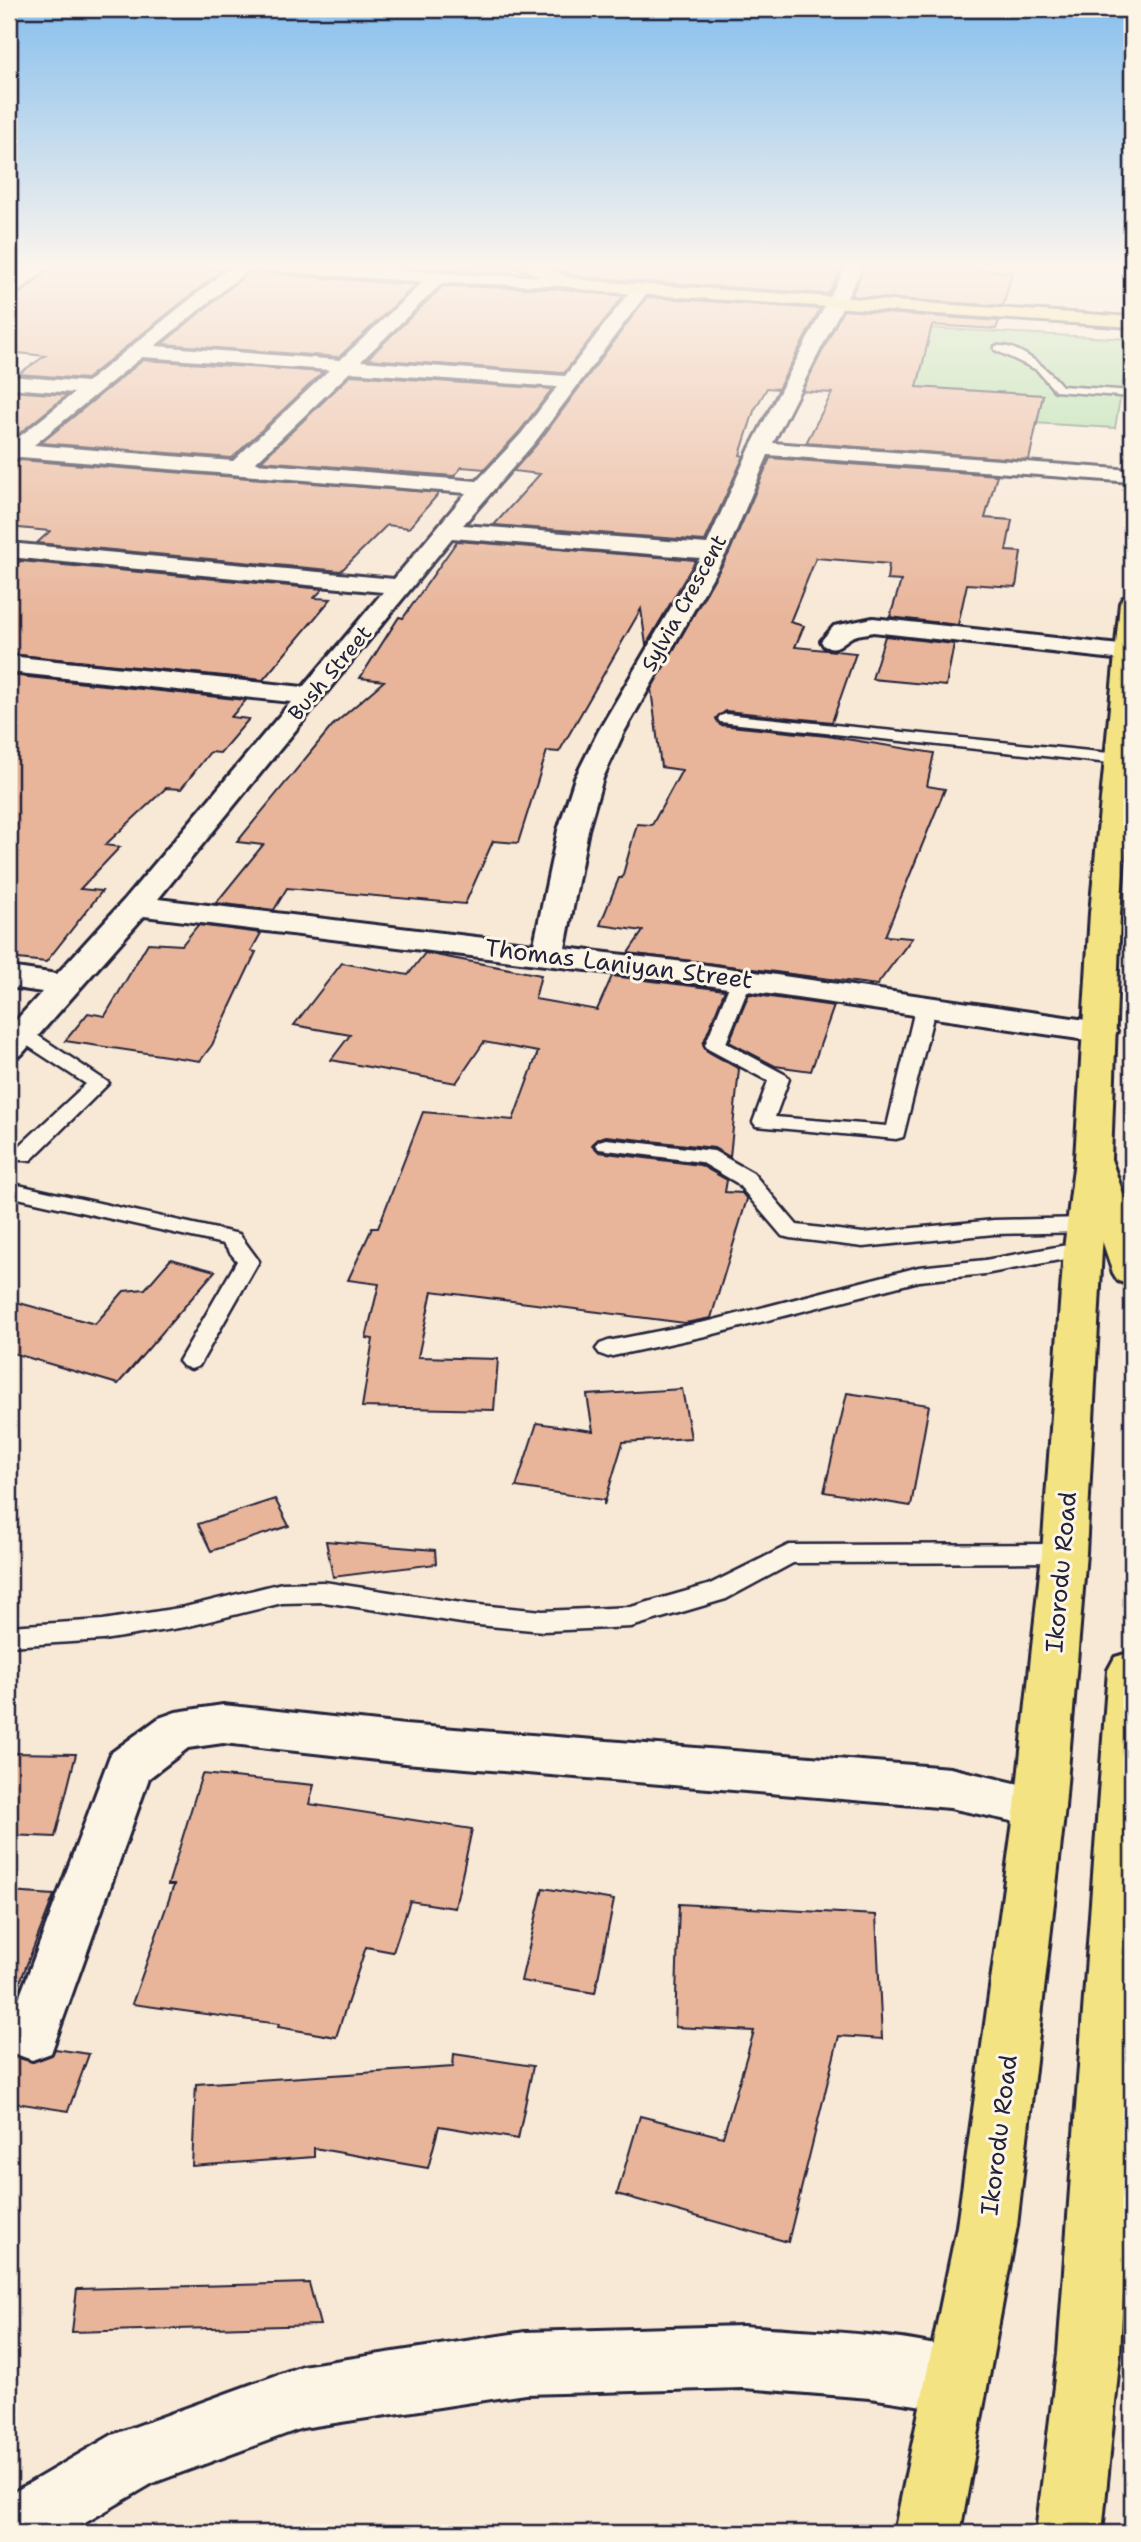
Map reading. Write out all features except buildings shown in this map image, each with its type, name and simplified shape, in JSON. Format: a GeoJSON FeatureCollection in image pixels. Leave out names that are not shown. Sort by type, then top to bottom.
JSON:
{"type":"FeatureCollection","features":[{"type":"Feature","properties":{"kind":"main road","name":"Ikorodu Road"},"geometry":{"type":"LineString","coordinates":[[927,2533],[987,2226],[1040,1807],[1064,1553],[1085,1237],[1093,1159],[1105,913],[1132,603]]}},
{"type":"Feature","properties":{"kind":"main road"},"geometry":{"type":"LineString","coordinates":[[1093,1159],[1132,1273]]}},
{"type":"Feature","properties":{"kind":"main road"},"geometry":{"type":"LineString","coordinates":[[1069,2533],[1089,2353],[1132,1671]]}},
{"type":"Feature","properties":{"kind":"street"},"geometry":{"type":"LineString","coordinates":[[17,383],[90,388]]}},
{"type":"Feature","properties":{"kind":"street"},"geometry":{"type":"LineString","coordinates":[[12,452],[97,383]]}},
{"type":"Feature","properties":{"kind":"street"},"geometry":{"type":"LineString","coordinates":[[239,467],[328,383]]}},
{"type":"Feature","properties":{"kind":"street","name":"Bush Street"},"geometry":{"type":"LineString","coordinates":[[15,1041],[136,906],[482,488],[528,438],[570,383]]}},
{"type":"Feature","properties":{"kind":"street","name":"Sylvia Crescent"},"geometry":{"type":"LineString","coordinates":[[548,955],[573,830],[589,778],[611,732],[715,552],[760,448],[793,383]]}},
{"type":"Feature","properties":{"kind":"street"},"geometry":{"type":"LineString","coordinates":[[760,448],[1132,476]]}},
{"type":"Feature","properties":{"kind":"street"},"geometry":{"type":"LineString","coordinates":[[12,452],[239,467],[482,488]]}},
{"type":"Feature","properties":{"kind":"street"},"geometry":{"type":"LineString","coordinates":[[447,531],[715,552]]}},
{"type":"Feature","properties":{"kind":"street"},"geometry":{"type":"LineString","coordinates":[[9,550],[401,587]]}},
{"type":"Feature","properties":{"kind":"street"},"geometry":{"type":"LineString","coordinates":[[833,641],[843,631],[873,625],[1129,654]]}},
{"type":"Feature","properties":{"kind":"street"},"geometry":{"type":"LineString","coordinates":[[9,664],[311,696]]}},
{"type":"Feature","properties":{"kind":"street","name":"Thomas Laniyan Street"},"geometry":{"type":"LineString","coordinates":[[136,906],[742,979],[1100,1032]]}},
{"type":"Feature","properties":{"kind":"street"},"geometry":{"type":"LineString","coordinates":[[9,977],[63,985]]}},
{"type":"Feature","properties":{"kind":"street"},"geometry":{"type":"LineString","coordinates":[[32,2036],[128,1768],[177,1731],[223,1724],[405,1744],[950,1788],[1040,1807]]}},
{"type":"Feature","properties":{"kind":"street"},"geometry":{"type":"LineString","coordinates":[[11,2530],[135,2458],[302,2397],[525,2363],[743,2357],[870,2367],[956,2380]]}},
{"type":"Feature","properties":{"kind":"lane"},"geometry":{"type":"LineString","coordinates":[[1054,383],[1059,389],[1132,394]]}},
{"type":"Feature","properties":{"kind":"lane"},"geometry":{"type":"LineString","coordinates":[[726,719],[1119,759]]}},
{"type":"Feature","properties":{"kind":"lane"},"geometry":{"type":"LineString","coordinates":[[742,979],[715,1045],[779,1079],[763,1122],[896,1133],[926,1005]]}},
{"type":"Feature","properties":{"kind":"lane"},"geometry":{"type":"LineString","coordinates":[[15,1041],[99,1083],[23,1155]]}},
{"type":"Feature","properties":{"kind":"lane"},"geometry":{"type":"LineString","coordinates":[[606,1145],[706,1156],[746,1178],[790,1231],[863,1240],[994,1227],[1085,1237]]}},
{"type":"Feature","properties":{"kind":"lane"},"geometry":{"type":"LineString","coordinates":[[9,1190],[231,1239],[248,1261],[191,1361]]}},
{"type":"Feature","properties":{"kind":"lane"},"geometry":{"type":"LineString","coordinates":[[608,1349],[710,1328],[919,1274],[985,1267],[1085,1237]]}},
{"type":"Feature","properties":{"kind":"lane"},"geometry":{"type":"LineString","coordinates":[[9,1636],[130,1626],[185,1617],[293,1592],[324,1592],[468,1614],[543,1621],[631,1617],[717,1592],[789,1554],[1064,1553]]}},
{"type":"Feature","properties":{"kind":"green space"},"geometry":{"type":"Polygon","coordinates":[[[901,383],[1123,383],[1115,428],[887,414],[901,383]]]}}]}
